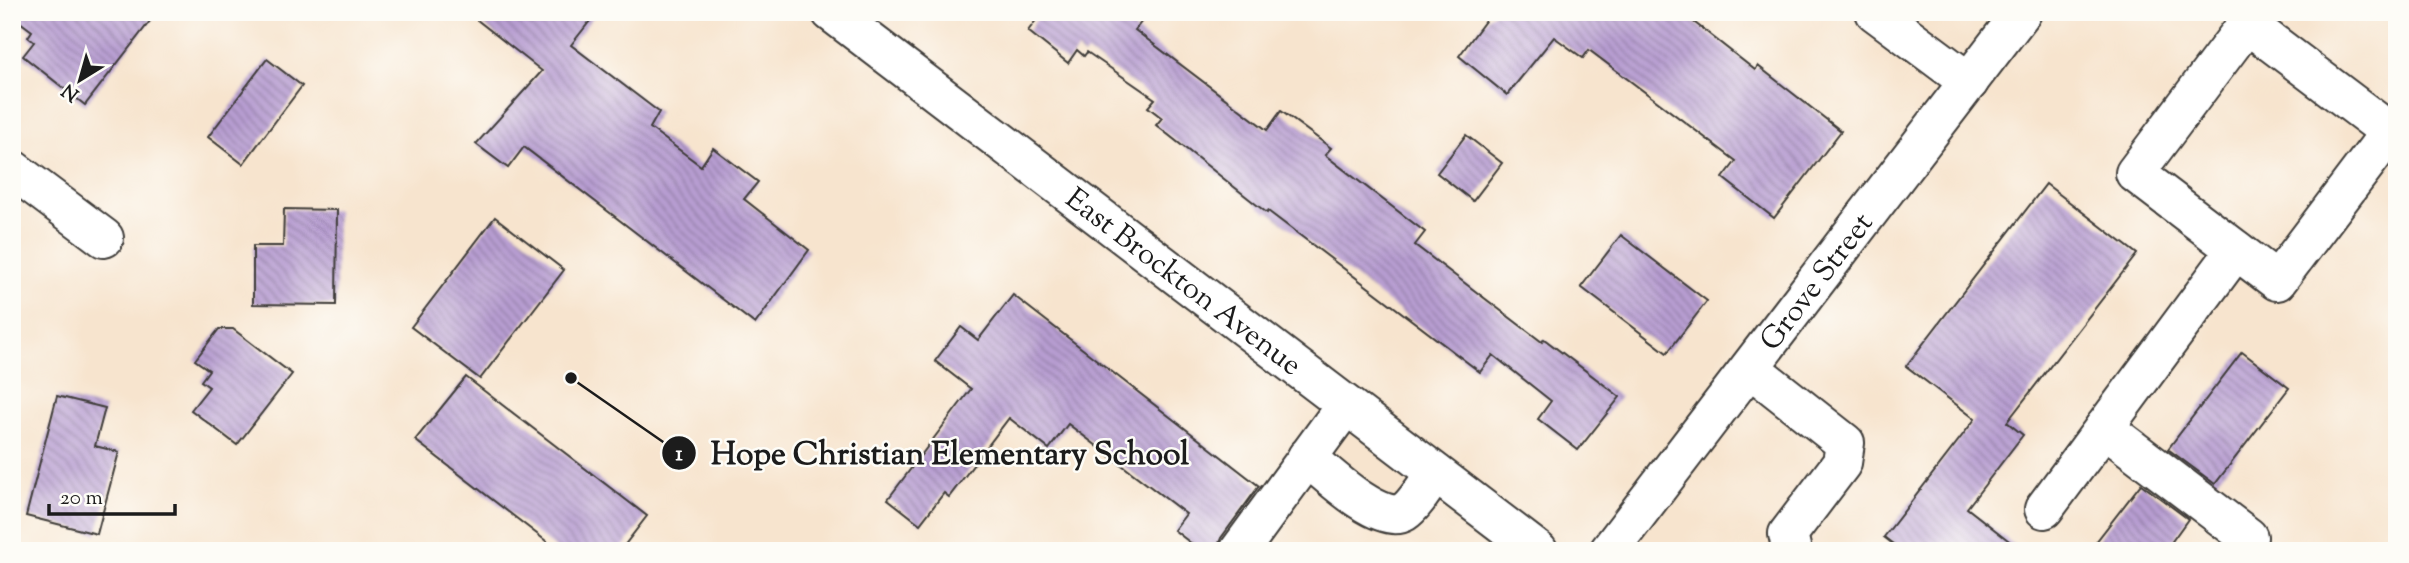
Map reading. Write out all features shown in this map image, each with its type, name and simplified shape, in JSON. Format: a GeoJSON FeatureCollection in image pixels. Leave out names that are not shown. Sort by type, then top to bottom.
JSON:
{"type":"FeatureCollection","features":[{"type":"Feature","properties":{"kind":"street","name":"East Brockton Avenue"},"geometry":{"type":"LineString","coordinates":[[831,12],[1538,551]]}},
{"type":"Feature","properties":{"kind":"street"},"geometry":{"type":"LineString","coordinates":[[1875,12],[1969,82]]}},
{"type":"Feature","properties":{"kind":"street","name":"Grove Street"},"geometry":{"type":"LineString","coordinates":[[1609,551],[2022,12]]}},
{"type":"Feature","properties":{"kind":"street"},"geometry":{"type":"LineString","coordinates":[[2248,24],[2390,132],[2277,281],[2236,250],[2135,173],[2248,24]]}},
{"type":"Feature","properties":{"kind":"street"},"geometry":{"type":"LineString","coordinates":[[12,169],[104,238]]}},
{"type":"Feature","properties":{"kind":"street"},"geometry":{"type":"LineString","coordinates":[[2043,509],[2236,250]]}},
{"type":"Feature","properties":{"kind":"street"},"geometry":{"type":"LineString","coordinates":[[1750,368],[1845,443],[1842,463],[1788,534],[1792,551]]}},
{"type":"Feature","properties":{"kind":"street"},"geometry":{"type":"LineString","coordinates":[[1239,551],[1346,405]]}},
{"type":"Feature","properties":{"kind":"street"},"geometry":{"type":"LineString","coordinates":[[2104,428],[2250,546]]}},
{"type":"Feature","properties":{"kind":"street"},"geometry":{"type":"LineString","coordinates":[[1307,457],[1373,509],[1393,515],[1405,512],[1435,473]]}},
{"type":"Feature","properties":{"kind":"building"},"geometry":{"type":"Polygon","coordinates":[[[12,12],[157,12],[85,105],[23,56],[34,42],[28,37],[32,31],[12,16],[12,12]]]}},
{"type":"Feature","properties":{"kind":"building"},"geometry":{"type":"Polygon","coordinates":[[[467,12],[597,12],[571,45],[659,112],[650,128],[701,166],[713,148],[758,182],[744,199],[809,250],[755,324],[524,147],[508,168],[476,144],[542,71],[467,12]]]}},
{"type":"Feature","properties":{"kind":"building"},"geometry":{"type":"Polygon","coordinates":[[[1035,12],[1149,12],[1135,30],[1267,130],[1281,111],[1331,148],[1325,155],[1425,232],[1415,245],[1542,342],[1544,339],[1620,397],[1578,450],[1538,419],[1551,401],[1493,355],[1480,372],[1268,211],[1267,213],[1156,125],[1162,118],[1148,107],[1155,99],[1087,52],[1084,56],[1077,50],[1068,63],[1028,31],[1039,16],[1035,12]]]}},
{"type":"Feature","properties":{"kind":"building"},"geometry":{"type":"Polygon","coordinates":[[[1495,12],[1681,12],[1755,70],[1758,66],[1841,131],[1774,218],[1723,178],[1736,161],[1589,50],[1583,58],[1554,37],[1507,95],[1459,56],[1488,17],[1495,12]]]}},
{"type":"Feature","properties":{"kind":"building"},"geometry":{"type":"Polygon","coordinates":[[[267,59],[302,86],[243,164],[208,137],[267,59]]]}},
{"type":"Feature","properties":{"kind":"building"},"geometry":{"type":"Polygon","coordinates":[[[1466,135],[1502,163],[1473,201],[1437,173],[1466,135]]]}},
{"type":"Feature","properties":{"kind":"building"},"geometry":{"type":"Polygon","coordinates":[[[2046,184],[2137,254],[2007,422],[2023,435],[1967,508],[2022,551],[1902,551],[1884,537],[1975,419],[1906,366],[2046,184]]]}},
{"type":"Feature","properties":{"kind":"building"},"geometry":{"type":"Polygon","coordinates":[[[284,209],[337,210],[336,305],[253,304],[253,246],[283,246],[284,209]]]}},
{"type":"Feature","properties":{"kind":"building"},"geometry":{"type":"Polygon","coordinates":[[[495,217],[564,270],[480,379],[411,327],[495,217]]]}},
{"type":"Feature","properties":{"kind":"building"},"geometry":{"type":"Polygon","coordinates":[[[1621,235],[1707,301],[1667,353],[1581,287],[1621,235]]]}},
{"type":"Feature","properties":{"kind":"building"},"geometry":{"type":"Polygon","coordinates":[[[1013,295],[1259,486],[1221,538],[1216,551],[1201,551],[1174,530],[1186,514],[1068,424],[1049,449],[1009,418],[949,497],[944,493],[920,524],[888,499],[971,389],[935,361],[961,327],[978,340],[1013,295]]]}},
{"type":"Feature","properties":{"kind":"building"},"geometry":{"type":"Polygon","coordinates":[[[219,329],[233,329],[292,374],[237,445],[191,410],[209,387],[201,381],[209,370],[195,360],[219,329]]]}},
{"type":"Feature","properties":{"kind":"building"},"geometry":{"type":"Polygon","coordinates":[[[2242,352],[2289,388],[2215,484],[2168,449],[2242,352]]]}},
{"type":"Feature","properties":{"kind":"building"},"geometry":{"type":"Polygon","coordinates":[[[466,377],[647,516],[620,551],[559,551],[415,440],[466,377]]]}},
{"type":"Feature","properties":{"kind":"building"},"geometry":{"type":"Polygon","coordinates":[[[57,396],[105,408],[95,446],[119,452],[97,534],[26,516],[57,396]]]}},
{"type":"Feature","properties":{"kind":"building"},"geometry":{"type":"Polygon","coordinates":[[[2141,484],[2188,519],[2165,551],[2089,551],[2141,484]]]}},
{"type":"Feature","properties":{"kind":"place","name":"Hope Christian Elementary School"},"geometry":{"type":"Point","coordinates":[571,378]}}]}
